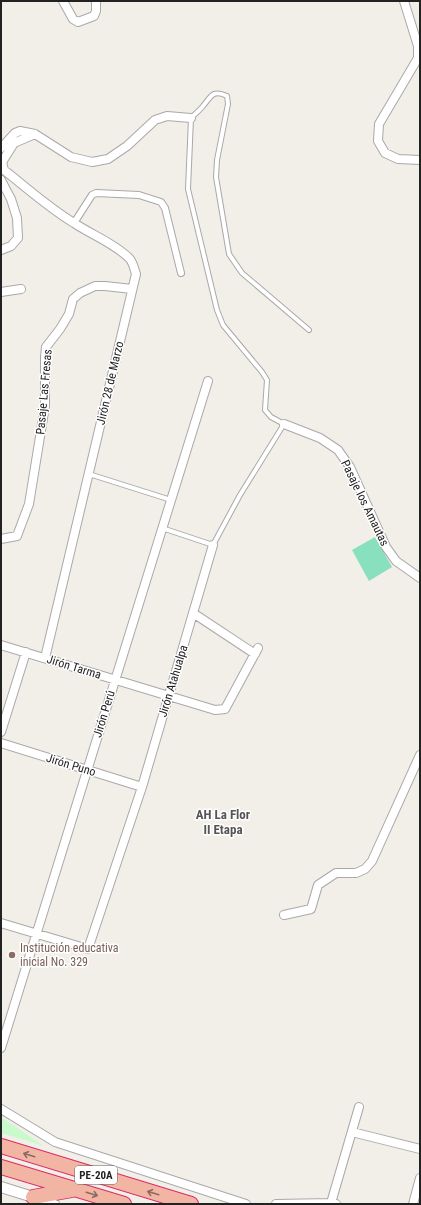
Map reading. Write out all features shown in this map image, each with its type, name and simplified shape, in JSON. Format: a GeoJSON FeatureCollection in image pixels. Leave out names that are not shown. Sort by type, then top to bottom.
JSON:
{"type":"FeatureCollection","features":[{"type":"Feature","properties":{"kind":"highway","name":"PE-20A"},"geometry":{"type":"LineString","coordinates":[[1,1146],[191,1204]]}},
{"type":"Feature","properties":{"kind":"highway","name":"PE-20A"},"geometry":{"type":"LineString","coordinates":[[1,1167],[124,1204]]}},
{"type":"Feature","properties":{"kind":"highway"},"geometry":{"type":"LineString","coordinates":[[33,1197],[75,1189]]}},
{"type":"Feature","properties":{"kind":"street"},"geometry":{"type":"LineString","coordinates":[[63,1],[73,19],[78,22],[94,16],[96,11],[96,1]]}},
{"type":"Feature","properties":{"kind":"street"},"geometry":{"type":"LineString","coordinates":[[404,1],[418,46],[418,58],[379,124],[378,141],[385,153],[398,159],[420,160]]}},
{"type":"Feature","properties":{"kind":"street"},"geometry":{"type":"LineString","coordinates":[[1,148],[17,131],[20,131],[35,134],[71,157],[92,162],[108,159],[127,146],[155,120],[167,116],[192,118]]}},
{"type":"Feature","properties":{"kind":"street","name":"Jirón 28 de Marzo"},"geometry":{"type":"LineString","coordinates":[[35,134],[12,145],[2,162],[4,170],[51,208],[114,246],[129,258],[133,264],[136,274],[45,658]]}},
{"type":"Feature","properties":{"kind":"street"},"geometry":{"type":"LineString","coordinates":[[1,180],[11,199],[17,218],[18,238],[11,246],[1,250]]}},
{"type":"Feature","properties":{"kind":"street"},"geometry":{"type":"LineString","coordinates":[[74,223],[92,196],[96,193],[139,195],[161,202],[165,208],[181,273]]}},
{"type":"Feature","properties":{"kind":"street","name":"Pasaje Las Fresas"},"geometry":{"type":"LineString","coordinates":[[1,539],[17,536],[29,504],[45,406],[46,347],[69,314],[73,299],[80,293],[95,286],[132,289]]}},
{"type":"Feature","properties":{"kind":"street"},"geometry":{"type":"LineString","coordinates":[[1,292],[21,289]]}},
{"type":"Feature","properties":{"kind":"street","name":"Jirón Perú"},"geometry":{"type":"LineString","coordinates":[[1,1048],[208,381]]}},
{"type":"Feature","properties":{"kind":"street","name":"Pasaje los Amautas"},"geometry":{"type":"LineString","coordinates":[[284,424],[320,438],[338,450],[350,467],[386,547],[396,560],[420,578]]}},
{"type":"Feature","properties":{"kind":"street","name":"Jirón Atahualpa"},"geometry":{"type":"LineString","coordinates":[[36,934],[88,949],[142,787],[213,545]]}},
{"type":"Feature","properties":{"kind":"street","name":"Jirón Tarma"},"geometry":{"type":"LineString","coordinates":[[1,645],[215,710],[226,709],[256,651],[193,613]]}},
{"type":"Feature","properties":{"kind":"street"},"geometry":{"type":"LineString","coordinates":[[1,732],[26,652]]}},
{"type":"Feature","properties":{"kind":"street","name":"Jirón Puno"},"geometry":{"type":"LineString","coordinates":[[1,744],[142,787]]}},
{"type":"Feature","properties":{"kind":"street"},"geometry":{"type":"LineString","coordinates":[[284,915],[311,909],[318,885],[336,873],[356,873],[365,869],[372,861],[420,755]]}},
{"type":"Feature","properties":{"kind":"street"},"geometry":{"type":"LineString","coordinates":[[1,923],[36,934]]}},
{"type":"Feature","properties":{"kind":"street"},"geometry":{"type":"LineString","coordinates":[[276,1204],[334,1204],[359,1107]]}},
{"type":"Feature","properties":{"kind":"street"},"geometry":{"type":"LineString","coordinates":[[1,1109],[55,1142],[246,1204]]}},
{"type":"Feature","properties":{"kind":"street"},"geometry":{"type":"LineString","coordinates":[[352,1132],[420,1149]]}},
{"type":"Feature","properties":{"kind":"street"},"geometry":{"type":"LineString","coordinates":[[413,1204],[420,1178]]}},
{"type":"Feature","properties":{"kind":"street"},"geometry":{"type":"LineString","coordinates":[[1,1187],[55,1204]]}},
{"type":"Feature","properties":{"kind":"lane"},"geometry":{"type":"LineString","coordinates":[[284,424],[271,417],[265,410],[267,380],[223,325],[217,310],[188,189],[192,118],[204,106],[210,96],[215,93],[221,93],[226,96],[228,104],[217,160],[216,177],[229,254],[242,273],[309,330]]}},
{"type":"Feature","properties":{"kind":"lane","name":"Jirón Atahualpa"},"geometry":{"type":"LineString","coordinates":[[213,545],[240,495],[284,424]]}},
{"type":"Feature","properties":{"kind":"lane"},"geometry":{"type":"LineString","coordinates":[[89,474],[171,500]]}},
{"type":"Feature","properties":{"kind":"lane"},"geometry":{"type":"LineString","coordinates":[[162,528],[213,545]]}},
{"type":"Feature","properties":{"kind":"green space"},"geometry":{"type":"Polygon","coordinates":[[[375,537],[392,567],[369,581],[352,550],[375,537]]]}},
{"type":"Feature","properties":{"kind":"green space"},"geometry":{"type":"Polygon","coordinates":[[[1,1117],[44,1146],[1,1133],[1,1117]]]}},
{"type":"Feature","properties":{"kind":"place","name":"Institución educativa inicial No. 329"},"geometry":{"type":"Point","coordinates":[12,955]}},
{"type":"Feature","properties":{"kind":"district","name":"AH La Flor II Etapa"},"geometry":{"type":"Point","coordinates":[223,822]}}]}
